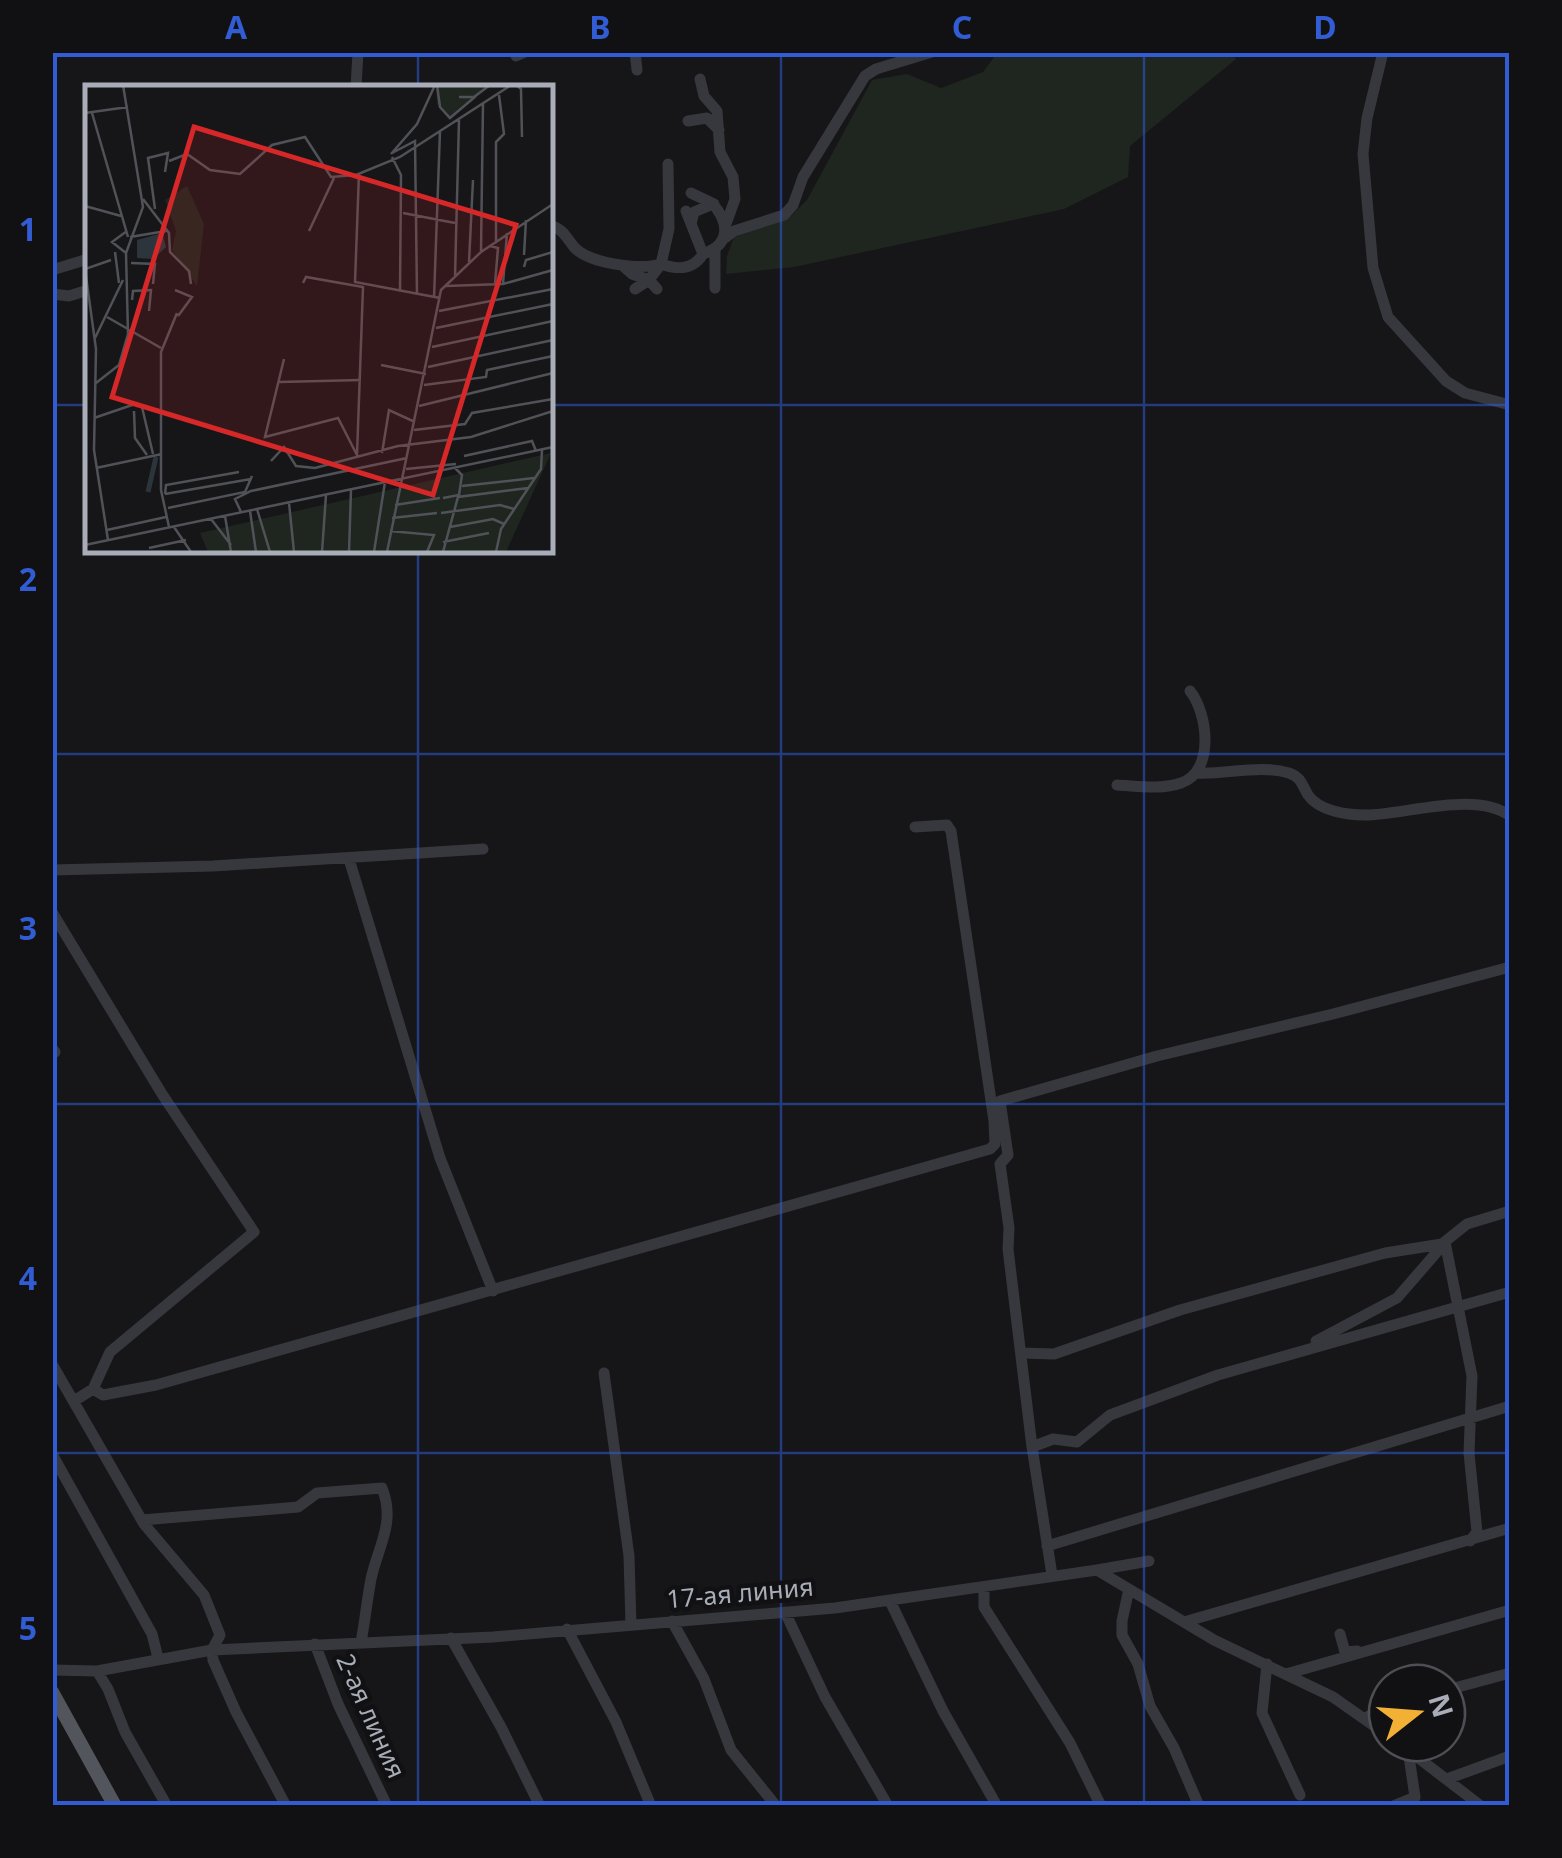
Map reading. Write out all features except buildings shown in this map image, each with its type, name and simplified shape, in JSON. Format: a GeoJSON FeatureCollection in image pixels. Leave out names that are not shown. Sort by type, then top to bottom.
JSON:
{"type":"FeatureCollection","features":[{"type":"Feature","properties":{"kind":"main road"},"geometry":{"type":"LineString","coordinates":[[52,1692],[114,1806]]}},
{"type":"Feature","properties":{"kind":"street"},"geometry":{"type":"LineString","coordinates":[[356,85],[358,52]]}},
{"type":"Feature","properties":{"kind":"street"},"geometry":{"type":"LineString","coordinates":[[635,52],[636,70]]}},
{"type":"Feature","properties":{"kind":"street"},"geometry":{"type":"LineString","coordinates":[[552,235],[568,248],[623,266],[688,267],[711,254],[734,231],[784,215],[793,206],[803,177],[865,76],[932,52]]}},
{"type":"Feature","properties":{"kind":"street"},"geometry":{"type":"LineString","coordinates":[[1383,52],[1372,90],[1363,154],[1368,237],[1382,305],[1388,317],[1446,381],[1465,393],[1510,405]]}},
{"type":"Feature","properties":{"kind":"street"},"geometry":{"type":"LineString","coordinates":[[700,79],[704,96],[714,105],[720,152],[735,186],[725,238]]}},
{"type":"Feature","properties":{"kind":"street"},"geometry":{"type":"LineString","coordinates":[[688,121],[707,118],[716,122]]}},
{"type":"Feature","properties":{"kind":"street"},"geometry":{"type":"LineString","coordinates":[[653,284],[668,228],[668,164]]}},
{"type":"Feature","properties":{"kind":"street"},"geometry":{"type":"LineString","coordinates":[[692,193],[714,204],[732,206]]}},
{"type":"Feature","properties":{"kind":"street"},"geometry":{"type":"LineString","coordinates":[[714,204],[726,224]]}},
{"type":"Feature","properties":{"kind":"street"},"geometry":{"type":"LineString","coordinates":[[691,224],[694,212],[714,204]]}},
{"type":"Feature","properties":{"kind":"street"},"geometry":{"type":"LineString","coordinates":[[686,211],[711,254],[715,288]]}},
{"type":"Feature","properties":{"kind":"street"},"geometry":{"type":"LineString","coordinates":[[552,226],[576,250]]}},
{"type":"Feature","properties":{"kind":"street"},"geometry":{"type":"LineString","coordinates":[[52,270],[85,260]]}},
{"type":"Feature","properties":{"kind":"street"},"geometry":{"type":"LineString","coordinates":[[623,266],[653,284]]}},
{"type":"Feature","properties":{"kind":"street"},"geometry":{"type":"LineString","coordinates":[[635,289],[653,284]]}},
{"type":"Feature","properties":{"kind":"street"},"geometry":{"type":"LineString","coordinates":[[52,294],[69,296],[85,291]]}},
{"type":"Feature","properties":{"kind":"street"},"geometry":{"type":"LineString","coordinates":[[1190,691],[1200,706],[1206,734],[1196,774]]}},
{"type":"Feature","properties":{"kind":"street"},"geometry":{"type":"LineString","coordinates":[[1117,785],[1179,784],[1196,774],[1240,769],[1293,774],[1317,804],[1363,815],[1452,805],[1492,806],[1510,816]]}},
{"type":"Feature","properties":{"kind":"street"},"geometry":{"type":"LineString","coordinates":[[93,1389],[103,1395],[156,1385],[990,1150],[995,1144],[994,1122],[951,831],[947,825],[915,826]]}},
{"type":"Feature","properties":{"kind":"street"},"geometry":{"type":"LineString","coordinates":[[52,870],[349,859],[482,849]]}},
{"type":"Feature","properties":{"kind":"street"},"geometry":{"type":"LineString","coordinates":[[349,859],[440,1158],[493,1291]]}},
{"type":"Feature","properties":{"kind":"street"},"geometry":{"type":"LineString","coordinates":[[52,912],[162,1094],[254,1232],[110,1352],[93,1389],[74,1402]]}},
{"type":"Feature","properties":{"kind":"street"},"geometry":{"type":"LineString","coordinates":[[1052,1575],[1020,1352],[1000,1164],[1008,1156],[1000,1101],[1157,1056],[1334,1014],[1510,966]]}},
{"type":"Feature","properties":{"kind":"street"},"geometry":{"type":"LineString","coordinates":[[1302,1349],[1397,1298],[1467,1224],[1510,1211]]}},
{"type":"Feature","properties":{"kind":"street"},"geometry":{"type":"LineString","coordinates":[[1020,1352],[1054,1354],[1180,1310],[1385,1253],[1446,1242]]}},
{"type":"Feature","properties":{"kind":"street"},"geometry":{"type":"LineString","coordinates":[[1446,1242],[1472,1376],[1469,1464],[1477,1532],[1469,1543]]}},
{"type":"Feature","properties":{"kind":"street"},"geometry":{"type":"LineString","coordinates":[[1032,1447],[1053,1439],[1076,1442],[1110,1415],[1302,1349],[1510,1292]]}},
{"type":"Feature","properties":{"kind":"street"},"geometry":{"type":"LineString","coordinates":[[52,1364],[142,1520],[204,1595],[220,1635],[212,1650],[212,1660],[286,1806]]}},
{"type":"Feature","properties":{"kind":"street"},"geometry":{"type":"LineString","coordinates":[[604,1373],[629,1556],[631,1625]]}},
{"type":"Feature","properties":{"kind":"street"},"geometry":{"type":"LineString","coordinates":[[1047,1546],[1510,1406]]}},
{"type":"Feature","properties":{"kind":"street"},"geometry":{"type":"LineString","coordinates":[[52,1454],[152,1634],[158,1658]]}},
{"type":"Feature","properties":{"kind":"street"},"geometry":{"type":"LineString","coordinates":[[1260,1494],[1267,1478]]}},
{"type":"Feature","properties":{"kind":"street"},"geometry":{"type":"LineString","coordinates":[[142,1520],[298,1508],[317,1493],[382,1488],[388,1502],[388,1528],[372,1576],[361,1642]]}},
{"type":"Feature","properties":{"kind":"street"},"geometry":{"type":"LineString","coordinates":[[1184,1622],[1469,1543],[1510,1528]]}},
{"type":"Feature","properties":{"kind":"street","name":"17-ая линия"},"geometry":{"type":"LineString","coordinates":[[52,1670],[97,1671],[212,1650],[452,1638],[785,1612],[984,1588],[1149,1561]]}},
{"type":"Feature","properties":{"kind":"street"},"geometry":{"type":"LineString","coordinates":[[1097,1570],[1230,1648],[1333,1697],[1365,1718]]}},
{"type":"Feature","properties":{"kind":"street"},"geometry":{"type":"LineString","coordinates":[[984,1588],[984,1607],[1070,1743],[1101,1806]]}},
{"type":"Feature","properties":{"kind":"street"},"geometry":{"type":"LineString","coordinates":[[1129,1589],[1122,1635],[1138,1664],[1150,1706],[1200,1806]]}},
{"type":"Feature","properties":{"kind":"street"},"geometry":{"type":"LineString","coordinates":[[890,1601],[943,1711],[997,1806]]}},
{"type":"Feature","properties":{"kind":"street"},"geometry":{"type":"LineString","coordinates":[[1286,1674],[1510,1610]]}},
{"type":"Feature","properties":{"kind":"street"},"geometry":{"type":"LineString","coordinates":[[785,1612],[825,1696],[888,1806]]}},
{"type":"Feature","properties":{"kind":"street"},"geometry":{"type":"LineString","coordinates":[[672,1621],[704,1679],[731,1750],[776,1806]]}},
{"type":"Feature","properties":{"kind":"street"},"geometry":{"type":"LineString","coordinates":[[567,1630],[616,1722],[651,1806]]}},
{"type":"Feature","properties":{"kind":"street"},"geometry":{"type":"LineString","coordinates":[[1340,1634],[1345,1652],[1367,1650]]}},
{"type":"Feature","properties":{"kind":"street"},"geometry":{"type":"LineString","coordinates":[[452,1638],[540,1806]]}},
{"type":"Feature","properties":{"kind":"street","name":"2-ая линия"},"geometry":{"type":"LineString","coordinates":[[316,1644],[338,1704],[387,1806]]}},
{"type":"Feature","properties":{"kind":"street"},"geometry":{"type":"LineString","coordinates":[[1267,1664],[1262,1713],[1300,1795]]}},
{"type":"Feature","properties":{"kind":"street"},"geometry":{"type":"LineString","coordinates":[[97,1671],[167,1806]]}},
{"type":"Feature","properties":{"kind":"street"},"geometry":{"type":"LineString","coordinates":[[1467,1684],[1510,1672]]}},
{"type":"Feature","properties":{"kind":"street"},"geometry":{"type":"LineString","coordinates":[[1446,1779],[1510,1756]]}},
{"type":"Feature","properties":{"kind":"street"},"geometry":{"type":"LineString","coordinates":[[1393,1806],[1415,1797],[1407,1763]]}},
{"type":"Feature","properties":{"kind":"street"},"geometry":{"type":"LineString","coordinates":[[1425,1763],[1482,1806]]}},
{"type":"Feature","properties":{"kind":"shaded area"},"geometry":{"type":"Polygon","coordinates":[[[1231,52],[1236,59],[1130,146],[1128,177],[1064,209],[794,267],[726,274],[734,237],[792,215],[807,200],[872,80],[907,74],[941,88],[983,72],[997,53],[1231,52]]]}}]}
